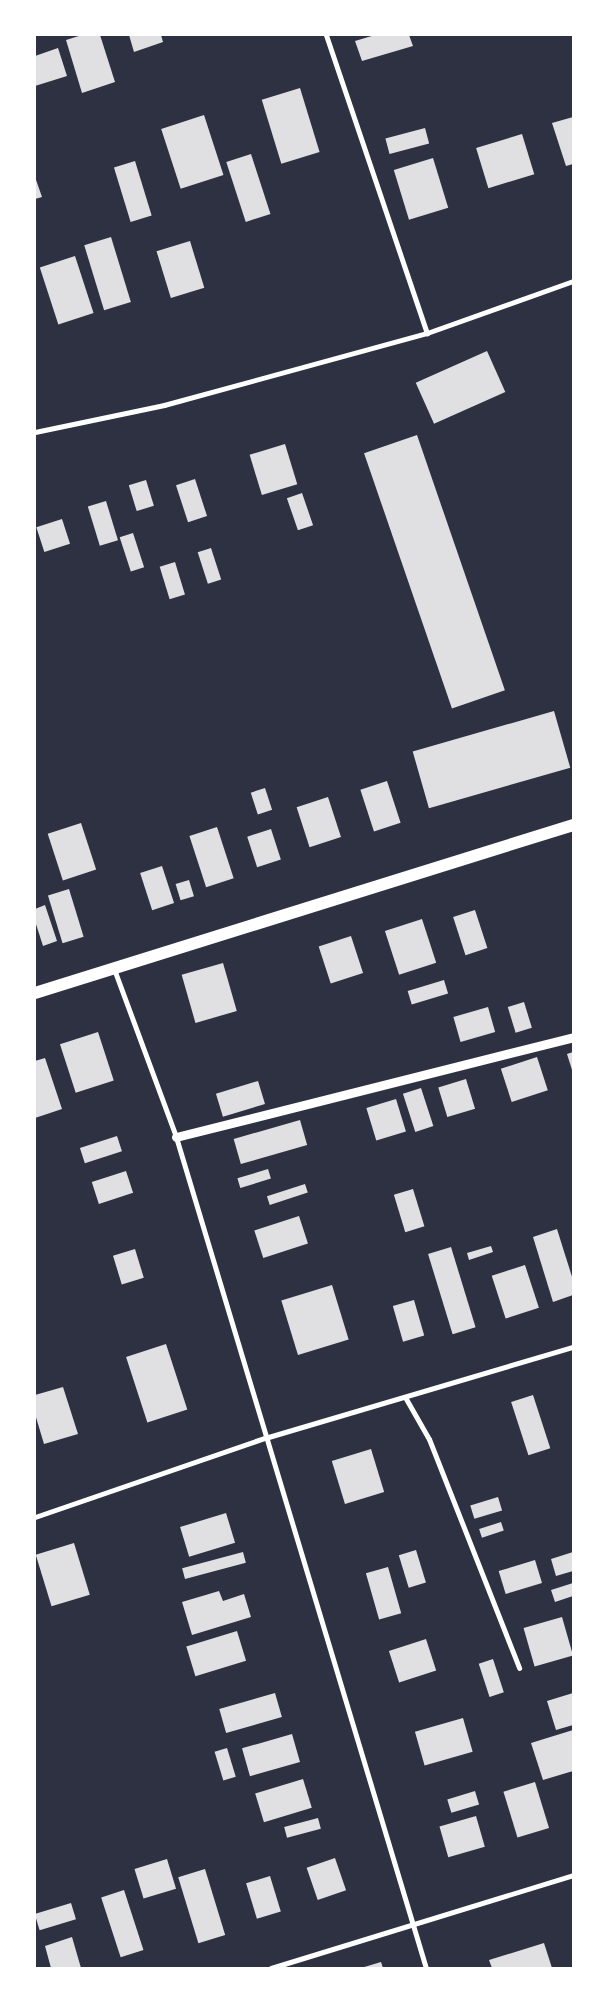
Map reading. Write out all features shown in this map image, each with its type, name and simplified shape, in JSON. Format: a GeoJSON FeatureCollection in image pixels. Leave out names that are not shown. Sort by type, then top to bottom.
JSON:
{"type":"FeatureCollection","features":[{"type":"Feature","properties":{"kind":"main road"},"geometry":{"type":"LineString","coordinates":[[35,993],[573,825]]}},
{"type":"Feature","properties":{"kind":"street"},"geometry":{"type":"LineString","coordinates":[[326,35],[427,333]]}},
{"type":"Feature","properties":{"kind":"street"},"geometry":{"type":"LineString","coordinates":[[35,432],[164,405],[427,333],[573,281]]}},
{"type":"Feature","properties":{"kind":"street"},"geometry":{"type":"LineString","coordinates":[[113,968],[176,1137],[426,1968]]}},
{"type":"Feature","properties":{"kind":"street"},"geometry":{"type":"LineString","coordinates":[[176,1137],[573,1037]]}},
{"type":"Feature","properties":{"kind":"street"},"geometry":{"type":"LineString","coordinates":[[35,1517],[265,1438],[573,1347]]}},
{"type":"Feature","properties":{"kind":"street"},"geometry":{"type":"LineString","coordinates":[[405,1397],[429,1439],[518,1668]]}},
{"type":"Feature","properties":{"kind":"street"},"geometry":{"type":"LineString","coordinates":[[271,1968],[573,1875]]}},
{"type":"Feature","properties":{"kind":"building"},"geometry":{"type":"Polygon","coordinates":[[[82,35],[100,35],[115,82],[82,93],[66,40],[82,35]]]}},
{"type":"Feature","properties":{"kind":"building"},"geometry":{"type":"Polygon","coordinates":[[[129,35],[161,35],[163,42],[134,52],[129,35]]]}},
{"type":"Feature","properties":{"kind":"building"},"geometry":{"type":"Polygon","coordinates":[[[375,35],[409,35],[413,46],[362,61],[355,41],[375,35]]]}},
{"type":"Feature","properties":{"kind":"building"},"geometry":{"type":"Polygon","coordinates":[[[58,48],[67,76],[35,86],[35,56],[58,48]]]}},
{"type":"Feature","properties":{"kind":"building"},"geometry":{"type":"Polygon","coordinates":[[[300,88],[320,152],[281,164],[262,100],[300,88]]]}},
{"type":"Feature","properties":{"kind":"building"},"geometry":{"type":"Polygon","coordinates":[[[204,115],[223,175],[181,189],[161,129],[204,115]]]}},
{"type":"Feature","properties":{"kind":"building"},"geometry":{"type":"Polygon","coordinates":[[[573,117],[573,164],[566,166],[552,123],[573,117]]]}},
{"type":"Feature","properties":{"kind":"building"},"geometry":{"type":"Polygon","coordinates":[[[425,128],[429,143],[390,154],[385,139],[425,128]]]}},
{"type":"Feature","properties":{"kind":"building"},"geometry":{"type":"Polygon","coordinates":[[[522,134],[534,174],[488,188],[476,148],[522,134]]]}},
{"type":"Feature","properties":{"kind":"building"},"geometry":{"type":"Polygon","coordinates":[[[251,154],[270,214],[246,222],[226,162],[251,154]]]}},
{"type":"Feature","properties":{"kind":"building"},"geometry":{"type":"Polygon","coordinates":[[[433,158],[448,208],[409,220],[394,170],[433,158]]]}},
{"type":"Feature","properties":{"kind":"building"},"geometry":{"type":"Polygon","coordinates":[[[135,161],[152,216],[131,222],[114,167],[135,161]]]}},
{"type":"Feature","properties":{"kind":"building"},"geometry":{"type":"Polygon","coordinates":[[[35,177],[42,197],[35,199],[35,177]]]}},
{"type":"Feature","properties":{"kind":"building"},"geometry":{"type":"Polygon","coordinates":[[[111,237],[131,302],[104,310],[84,245],[111,237]]]}},
{"type":"Feature","properties":{"kind":"building"},"geometry":{"type":"Polygon","coordinates":[[[190,241],[204,288],[171,298],[157,251],[190,241]]]}},
{"type":"Feature","properties":{"kind":"building"},"geometry":{"type":"Polygon","coordinates":[[[75,256],[94,313],[58,324],[40,267],[75,256]]]}},
{"type":"Feature","properties":{"kind":"building"},"geometry":{"type":"Polygon","coordinates":[[[487,351],[505,392],[434,424],[416,383],[487,351]]]}},
{"type":"Feature","properties":{"kind":"building"},"geometry":{"type":"Polygon","coordinates":[[[417,435],[505,690],[452,709],[364,453],[417,435]]]}},
{"type":"Feature","properties":{"kind":"building"},"geometry":{"type":"Polygon","coordinates":[[[285,444],[297,484],[262,495],[250,455],[285,444]]]}},
{"type":"Feature","properties":{"kind":"building"},"geometry":{"type":"Polygon","coordinates":[[[195,479],[207,516],[188,522],[176,485],[195,479]]]}},
{"type":"Feature","properties":{"kind":"building"},"geometry":{"type":"Polygon","coordinates":[[[146,480],[154,506],[137,511],[129,485],[146,480]]]}},
{"type":"Feature","properties":{"kind":"building"},"geometry":{"type":"Polygon","coordinates":[[[302,493],[313,525],[298,530],[287,498],[302,493]]]}},
{"type":"Feature","properties":{"kind":"building"},"geometry":{"type":"Polygon","coordinates":[[[106,501],[118,540],[100,546],[88,507],[106,501]]]}},
{"type":"Feature","properties":{"kind":"building"},"geometry":{"type":"Polygon","coordinates":[[[62,519],[70,544],[44,552],[36,527],[62,519]]]}},
{"type":"Feature","properties":{"kind":"building"},"geometry":{"type":"Polygon","coordinates":[[[133,533],[144,567],[131,572],[120,537],[133,533]]]}},
{"type":"Feature","properties":{"kind":"building"},"geometry":{"type":"Polygon","coordinates":[[[211,548],[221,579],[208,584],[198,552],[211,548]]]}},
{"type":"Feature","properties":{"kind":"building"},"geometry":{"type":"Polygon","coordinates":[[[175,562],[185,595],[170,599],[160,567],[175,562]]]}},
{"type":"Feature","properties":{"kind":"building"},"geometry":{"type":"Polygon","coordinates":[[[554,711],[570,768],[429,808],[413,752],[554,711]]]}},
{"type":"Feature","properties":{"kind":"building"},"geometry":{"type":"Polygon","coordinates":[[[387,781],[401,823],[374,831],[360,790],[387,781]]]}},
{"type":"Feature","properties":{"kind":"building"},"geometry":{"type":"Polygon","coordinates":[[[265,788],[272,810],[258,815],[251,793],[265,788]]]}},
{"type":"Feature","properties":{"kind":"building"},"geometry":{"type":"Polygon","coordinates":[[[328,797],[341,837],[310,847],[297,807],[328,797]]]}},
{"type":"Feature","properties":{"kind":"building"},"geometry":{"type":"Polygon","coordinates":[[[81,823],[96,870],[63,880],[48,834],[81,823]]]}},
{"type":"Feature","properties":{"kind":"building"},"geometry":{"type":"Polygon","coordinates":[[[217,827],[234,878],[206,887],[189,836],[217,827]]]}},
{"type":"Feature","properties":{"kind":"building"},"geometry":{"type":"Polygon","coordinates":[[[271,829],[281,859],[257,867],[247,837],[271,829]]]}},
{"type":"Feature","properties":{"kind":"building"},"geometry":{"type":"Polygon","coordinates":[[[162,866],[174,903],[152,910],[140,873],[162,866]]]}},
{"type":"Feature","properties":{"kind":"building"},"geometry":{"type":"Polygon","coordinates":[[[189,880],[194,896],[181,900],[176,884],[189,880]]]}},
{"type":"Feature","properties":{"kind":"building"},"geometry":{"type":"Polygon","coordinates":[[[69,889],[84,937],[63,943],[48,895],[69,889]]]}},
{"type":"Feature","properties":{"kind":"building"},"geometry":{"type":"Polygon","coordinates":[[[45,905],[57,941],[43,946],[35,921],[35,909],[45,905]]]}},
{"type":"Feature","properties":{"kind":"building"},"geometry":{"type":"Polygon","coordinates":[[[475,910],[487,948],[465,955],[453,917],[475,910]]]}},
{"type":"Feature","properties":{"kind":"building"},"geometry":{"type":"Polygon","coordinates":[[[422,919],[436,963],[399,975],[385,931],[422,919]]]}},
{"type":"Feature","properties":{"kind":"building"},"geometry":{"type":"Polygon","coordinates":[[[351,936],[363,973],[331,984],[319,947],[351,936]]]}},
{"type":"Feature","properties":{"kind":"building"},"geometry":{"type":"Polygon","coordinates":[[[223,963],[237,1011],[195,1023],[182,975],[223,963]]]}},
{"type":"Feature","properties":{"kind":"building"},"geometry":{"type":"Polygon","coordinates":[[[444,980],[448,993],[412,1004],[408,991],[444,980]]]}},
{"type":"Feature","properties":{"kind":"building"},"geometry":{"type":"Polygon","coordinates":[[[524,1002],[532,1028],[516,1033],[508,1007],[524,1002]]]}},
{"type":"Feature","properties":{"kind":"building"},"geometry":{"type":"Polygon","coordinates":[[[488,1007],[495,1032],[461,1042],[453,1017],[488,1007]]]}},
{"type":"Feature","properties":{"kind":"building"},"geometry":{"type":"Polygon","coordinates":[[[98,1032],[114,1081],[76,1093],[60,1044],[98,1032]]]}},
{"type":"Feature","properties":{"kind":"building"},"geometry":{"type":"Polygon","coordinates":[[[573,1052],[573,1073],[567,1054],[573,1052]]]}},
{"type":"Feature","properties":{"kind":"building"},"geometry":{"type":"Polygon","coordinates":[[[537,1057],[548,1090],[512,1102],[501,1069],[537,1057]]]}},
{"type":"Feature","properties":{"kind":"building"},"geometry":{"type":"Polygon","coordinates":[[[45,1058],[62,1109],[35,1118],[35,1061],[45,1058]]]}},
{"type":"Feature","properties":{"kind":"building"},"geometry":{"type":"Polygon","coordinates":[[[466,1079],[475,1109],[447,1117],[438,1087],[466,1079]]]}},
{"type":"Feature","properties":{"kind":"building"},"geometry":{"type":"Polygon","coordinates":[[[258,1081],[265,1104],[223,1117],[216,1094],[258,1081]]]}},
{"type":"Feature","properties":{"kind":"building"},"geometry":{"type":"Polygon","coordinates":[[[421,1088],[433,1126],[415,1132],[403,1094],[421,1088]]]}},
{"type":"Feature","properties":{"kind":"building"},"geometry":{"type":"Polygon","coordinates":[[[396,1099],[406,1132],[376,1141],[366,1108],[396,1099]]]}},
{"type":"Feature","properties":{"kind":"building"},"geometry":{"type":"Polygon","coordinates":[[[300,1120],[307,1145],[241,1164],[234,1139],[300,1120]]]}},
{"type":"Feature","properties":{"kind":"building"},"geometry":{"type":"Polygon","coordinates":[[[117,1136],[122,1151],[85,1163],[80,1148],[117,1136]]]}},
{"type":"Feature","properties":{"kind":"building"},"geometry":{"type":"Polygon","coordinates":[[[268,1169],[271,1179],[240,1188],[237,1178],[268,1169]]]}},
{"type":"Feature","properties":{"kind":"building"},"geometry":{"type":"Polygon","coordinates":[[[126,1171],[133,1193],[99,1204],[92,1182],[126,1171]]]}},
{"type":"Feature","properties":{"kind":"building"},"geometry":{"type":"Polygon","coordinates":[[[305,1184],[308,1193],[270,1205],[267,1196],[305,1184]]]}},
{"type":"Feature","properties":{"kind":"building"},"geometry":{"type":"Polygon","coordinates":[[[413,1189],[424,1226],[405,1232],[394,1195],[413,1189]]]}},
{"type":"Feature","properties":{"kind":"building"},"geometry":{"type":"Polygon","coordinates":[[[299,1216],[308,1244],[263,1258],[254,1231],[299,1216]]]}},
{"type":"Feature","properties":{"kind":"building"},"geometry":{"type":"Polygon","coordinates":[[[557,1229],[573,1280],[573,1295],[553,1302],[533,1237],[557,1229]]]}},
{"type":"Feature","properties":{"kind":"building"},"geometry":{"type":"Polygon","coordinates":[[[491,1246],[493,1252],[469,1260],[467,1253],[491,1246]]]}},
{"type":"Feature","properties":{"kind":"building"},"geometry":{"type":"Polygon","coordinates":[[[451,1247],[476,1327],[453,1334],[428,1254],[451,1247]]]}},
{"type":"Feature","properties":{"kind":"building"},"geometry":{"type":"Polygon","coordinates":[[[135,1249],[144,1278],[122,1284],[113,1256],[135,1249]]]}},
{"type":"Feature","properties":{"kind":"building"},"geometry":{"type":"Polygon","coordinates":[[[525,1265],[539,1308],[506,1319],[492,1276],[525,1265]]]}},
{"type":"Feature","properties":{"kind":"building"},"geometry":{"type":"Polygon","coordinates":[[[332,1285],[349,1340],[298,1355],[281,1300],[332,1285]]]}},
{"type":"Feature","properties":{"kind":"building"},"geometry":{"type":"Polygon","coordinates":[[[414,1300],[424,1336],[403,1342],[393,1306],[414,1300]]]}},
{"type":"Feature","properties":{"kind":"building"},"geometry":{"type":"Polygon","coordinates":[[[166,1344],[187,1410],[147,1423],[126,1357],[166,1344]]]}},
{"type":"Feature","properties":{"kind":"building"},"geometry":{"type":"Polygon","coordinates":[[[63,1387],[78,1434],[44,1444],[35,1414],[35,1395],[63,1387]]]}},
{"type":"Feature","properties":{"kind":"building"},"geometry":{"type":"Polygon","coordinates":[[[533,1395],[550,1448],[528,1455],[511,1402],[533,1395]]]}},
{"type":"Feature","properties":{"kind":"building"},"geometry":{"type":"Polygon","coordinates":[[[371,1449],[384,1492],[345,1504],[332,1461],[371,1449]]]}},
{"type":"Feature","properties":{"kind":"building"},"geometry":{"type":"Polygon","coordinates":[[[498,1497],[502,1510],[474,1519],[470,1505],[498,1497]]]}},
{"type":"Feature","properties":{"kind":"building"},"geometry":{"type":"Polygon","coordinates":[[[226,1513],[235,1543],[189,1557],[180,1527],[226,1513]]]}},
{"type":"Feature","properties":{"kind":"building"},"geometry":{"type":"Polygon","coordinates":[[[501,1522],[504,1531],[482,1538],[479,1529],[501,1522]]]}},
{"type":"Feature","properties":{"kind":"building"},"geometry":{"type":"Polygon","coordinates":[[[74,1543],[90,1595],[52,1606],[36,1555],[74,1543]]]}},
{"type":"Feature","properties":{"kind":"building"},"geometry":{"type":"Polygon","coordinates":[[[416,1550],[426,1583],[409,1588],[399,1555],[416,1550]]]}},
{"type":"Feature","properties":{"kind":"building"},"geometry":{"type":"Polygon","coordinates":[[[243,1552],[246,1563],[185,1579],[182,1568],[243,1552]]]}},
{"type":"Feature","properties":{"kind":"building"},"geometry":{"type":"Polygon","coordinates":[[[573,1552],[573,1571],[556,1576],[551,1559],[573,1552]]]}},
{"type":"Feature","properties":{"kind":"building"},"geometry":{"type":"Polygon","coordinates":[[[535,1560],[542,1583],[506,1594],[499,1571],[535,1560]]]}},
{"type":"Feature","properties":{"kind":"building"},"geometry":{"type":"Polygon","coordinates":[[[388,1567],[401,1613],[379,1619],[366,1573],[388,1567]]]}},
{"type":"Feature","properties":{"kind":"building"},"geometry":{"type":"Polygon","coordinates":[[[573,1583],[573,1596],[555,1602],[551,1590],[573,1583]]]}},
{"type":"Feature","properties":{"kind":"building"},"geometry":{"type":"Polygon","coordinates":[[[219,1591],[223,1601],[244,1594],[251,1617],[192,1635],[182,1602],[219,1591]]]}},
{"type":"Feature","properties":{"kind":"building"},"geometry":{"type":"Polygon","coordinates":[[[562,1617],[573,1655],[535,1666],[524,1628],[562,1617]]]}},
{"type":"Feature","properties":{"kind":"building"},"geometry":{"type":"Polygon","coordinates":[[[237,1631],[246,1661],[195,1676],[186,1646],[237,1631]]]}},
{"type":"Feature","properties":{"kind":"building"},"geometry":{"type":"Polygon","coordinates":[[[426,1639],[436,1670],[399,1682],[389,1651],[426,1639]]]}},
{"type":"Feature","properties":{"kind":"building"},"geometry":{"type":"Polygon","coordinates":[[[493,1659],[504,1692],[490,1697],[479,1664],[493,1659]]]}},
{"type":"Feature","properties":{"kind":"building"},"geometry":{"type":"Polygon","coordinates":[[[275,1693],[282,1717],[226,1733],[219,1709],[275,1693]]]}},
{"type":"Feature","properties":{"kind":"building"},"geometry":{"type":"Polygon","coordinates":[[[573,1693],[573,1725],[556,1730],[547,1701],[573,1693]]]}},
{"type":"Feature","properties":{"kind":"building"},"geometry":{"type":"Polygon","coordinates":[[[463,1718],[473,1752],[425,1765],[415,1732],[463,1718]]]}},
{"type":"Feature","properties":{"kind":"building"},"geometry":{"type":"Polygon","coordinates":[[[573,1730],[573,1771],[543,1780],[531,1743],[573,1730]]]}},
{"type":"Feature","properties":{"kind":"building"},"geometry":{"type":"Polygon","coordinates":[[[292,1734],[300,1762],[250,1776],[242,1748],[292,1734]]]}},
{"type":"Feature","properties":{"kind":"building"},"geometry":{"type":"Polygon","coordinates":[[[227,1748],[236,1777],[223,1780],[215,1752],[227,1748]]]}},
{"type":"Feature","properties":{"kind":"building"},"geometry":{"type":"Polygon","coordinates":[[[303,1779],[312,1808],[264,1822],[255,1794],[303,1779]]]}},
{"type":"Feature","properties":{"kind":"building"},"geometry":{"type":"Polygon","coordinates":[[[535,1782],[549,1828],[517,1838],[503,1792],[535,1782]]]}},
{"type":"Feature","properties":{"kind":"building"},"geometry":{"type":"Polygon","coordinates":[[[475,1791],[479,1804],[451,1813],[447,1799],[475,1791]]]}},
{"type":"Feature","properties":{"kind":"building"},"geometry":{"type":"Polygon","coordinates":[[[476,1816],[485,1847],[448,1857],[439,1826],[476,1816]]]}},
{"type":"Feature","properties":{"kind":"building"},"geometry":{"type":"Polygon","coordinates":[[[318,1818],[321,1829],[287,1838],[284,1827],[318,1818]]]}},
{"type":"Feature","properties":{"kind":"building"},"geometry":{"type":"Polygon","coordinates":[[[335,1858],[346,1890],[318,1900],[307,1868],[335,1858]]]}},
{"type":"Feature","properties":{"kind":"building"},"geometry":{"type":"Polygon","coordinates":[[[167,1859],[176,1889],[144,1899],[134,1869],[167,1859]]]}},
{"type":"Feature","properties":{"kind":"building"},"geometry":{"type":"Polygon","coordinates":[[[205,1869],[225,1935],[198,1943],[178,1877],[205,1869]]]}},
{"type":"Feature","properties":{"kind":"building"},"geometry":{"type":"Polygon","coordinates":[[[270,1876],[281,1911],[257,1919],[246,1883],[270,1876]]]}},
{"type":"Feature","properties":{"kind":"building"},"geometry":{"type":"Polygon","coordinates":[[[124,1890],[143,1950],[121,1957],[101,1897],[124,1890]]]}},
{"type":"Feature","properties":{"kind":"building"},"geometry":{"type":"Polygon","coordinates":[[[71,1903],[76,1919],[40,1930],[35,1914],[71,1903]]]}},
{"type":"Feature","properties":{"kind":"building"},"geometry":{"type":"Polygon","coordinates":[[[72,1937],[81,1968],[51,1968],[45,1946],[72,1937]]]}},
{"type":"Feature","properties":{"kind":"building"},"geometry":{"type":"Polygon","coordinates":[[[544,1943],[552,1968],[492,1968],[489,1960],[544,1943]]]}},
{"type":"Feature","properties":{"kind":"building"},"geometry":{"type":"Polygon","coordinates":[[[381,1962],[383,1968],[361,1968],[381,1962]]]}}]}
